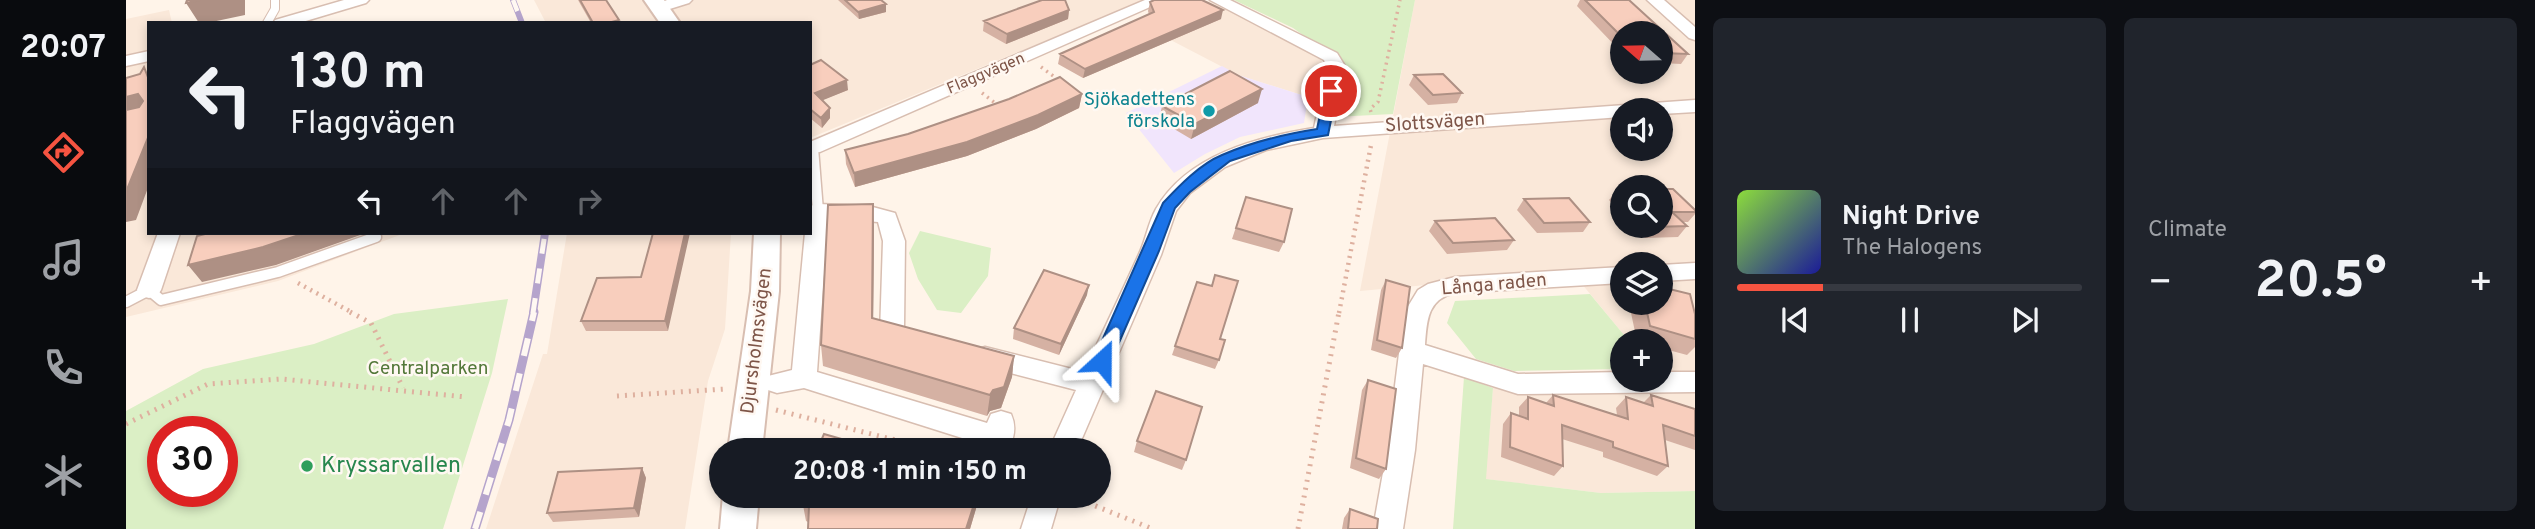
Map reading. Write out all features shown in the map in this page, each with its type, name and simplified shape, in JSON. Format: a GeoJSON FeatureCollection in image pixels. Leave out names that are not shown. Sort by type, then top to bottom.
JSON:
{"type":"FeatureCollection","features":[{"type":"Feature","properties":{"kind":"street"},"geometry":{"type":"LineString","coordinates":[[277,10],[361,0]]}},
{"type":"Feature","properties":{"kind":"street"},"geometry":{"type":"LineString","coordinates":[[661,10],[684,0]]}},
{"type":"Feature","properties":{"kind":"street","name":"Flaggvägen"},"geometry":{"type":"LineString","coordinates":[[813,148],[1158,0]]}},
{"type":"Feature","properties":{"kind":"street"},"geometry":{"type":"LineString","coordinates":[[1218,0],[1331,57],[1336,66],[1323,132]]}},
{"type":"Feature","properties":{"kind":"street"},"geometry":{"type":"LineString","coordinates":[[1654,0],[1695,35]]}},
{"type":"Feature","properties":{"kind":"street"},"geometry":{"type":"LineString","coordinates":[[126,61],[147,56]]}},
{"type":"Feature","properties":{"kind":"street","name":"Slottsvägen"},"geometry":{"type":"LineString","coordinates":[[1068,438],[1152,251],[1168,206],[1225,158],[1289,137],[1323,132],[1695,106]]}},
{"type":"Feature","properties":{"kind":"street"},"geometry":{"type":"LineString","coordinates":[[804,378],[818,211],[869,213],[887,218],[894,241],[892,334],[933,344]]}},
{"type":"Feature","properties":{"kind":"street"},"geometry":{"type":"LineString","coordinates":[[149,290],[168,235]]}},
{"type":"Feature","properties":{"kind":"street","name":"Djursholmsvägen"},"geometry":{"type":"LineString","coordinates":[[750,438],[768,393],[765,291],[767,235]]}},
{"type":"Feature","properties":{"kind":"street"},"geometry":{"type":"LineString","coordinates":[[1673,272],[1695,271]]}},
{"type":"Feature","properties":{"kind":"street","name":"Långa raden"},"geometry":{"type":"LineString","coordinates":[[1388,529],[1416,313],[1423,297],[1434,289],[1455,285],[1610,276]]}},
{"type":"Feature","properties":{"kind":"street"},"geometry":{"type":"LineString","coordinates":[[960,351],[1091,384]]}},
{"type":"Feature","properties":{"kind":"street"},"geometry":{"type":"LineString","coordinates":[[1413,351],[1518,384],[1695,382]]}},
{"type":"Feature","properties":{"kind":"street"},"geometry":{"type":"LineString","coordinates":[[768,393],[804,378],[1000,438],[1002,422]]}},
{"type":"Feature","properties":{"kind":"street"},"geometry":{"type":"LineString","coordinates":[[738,529],[740,508]]}},
{"type":"Feature","properties":{"kind":"street"},"geometry":{"type":"LineString","coordinates":[[1036,529],[1043,508]]}},
{"type":"Feature","properties":{"kind":"lane"},"geometry":{"type":"LineString","coordinates":[[813,148],[818,211]]}},
{"type":"Feature","properties":{"kind":"lane"},"geometry":{"type":"LineString","coordinates":[[126,302],[149,290],[161,300],[278,272],[376,237]]}},
{"type":"Feature","properties":{"kind":"path"},"geometry":{"type":"LineString","coordinates":[[1298,529],[1374,128],[1370,109],[1378,102],[1400,0]]}},
{"type":"Feature","properties":{"kind":"path"},"geometry":{"type":"LineString","coordinates":[[1027,56],[1062,83],[1056,86]]}},
{"type":"Feature","properties":{"kind":"path"},"geometry":{"type":"LineString","coordinates":[[278,272],[371,323],[403,389]]}},
{"type":"Feature","properties":{"kind":"path"},"geometry":{"type":"LineString","coordinates":[[126,424],[208,384],[281,379],[466,397]]}},
{"type":"Feature","properties":{"kind":"path"},"geometry":{"type":"LineString","coordinates":[[617,397],[768,393],[899,438]]}},
{"type":"Feature","properties":{"kind":"path"},"geometry":{"type":"LineString","coordinates":[[1101,508],[1153,529]]}},
{"type":"Feature","properties":{"kind":"shaded area"},"geometry":{"type":"Polygon","coordinates":[[[534,0],[1144,0],[812,137],[812,21],[545,21],[534,0]]]}},
{"type":"Feature","properties":{"kind":"shaded area"},"geometry":{"type":"Polygon","coordinates":[[[1180,0],[1208,1],[1317,54],[1322,62],[1308,97],[1238,75],[1134,21],[1180,0]]]}},
{"type":"Feature","properties":{"kind":"shaded area"},"geometry":{"type":"Polygon","coordinates":[[[1415,0],[1695,0],[1695,491],[1601,493],[1485,479],[1493,388],[1673,392],[1673,329],[1619,329],[1572,272],[1360,291],[1415,0]]]}},
{"type":"Feature","properties":{"kind":"shaded area"},"geometry":{"type":"Polygon","coordinates":[[[169,10],[172,21],[147,21],[147,235],[400,235],[278,281],[126,317],[126,19],[169,10]]]}},
{"type":"Feature","properties":{"kind":"shaded area"},"geometry":{"type":"Polygon","coordinates":[[[1222,66],[1238,75],[1308,97],[1304,123],[1240,137],[1174,173],[1126,113],[1222,66]]]}},
{"type":"Feature","properties":{"kind":"shaded area"},"geometry":{"type":"Polygon","coordinates":[[[567,235],[731,235],[725,329],[708,381],[685,529],[486,529],[543,354],[547,354],[567,235]]]}},
{"type":"Feature","properties":{"kind":"green space"},"geometry":{"type":"Polygon","coordinates":[[[1234,0],[1415,0],[1393,114],[1334,117],[1340,61],[1293,28],[1234,0]]]}},
{"type":"Feature","properties":{"kind":"green space"},"geometry":{"type":"Polygon","coordinates":[[[920,231],[991,248],[988,276],[961,313],[937,310],[918,279],[909,253],[920,231]]]}},
{"type":"Feature","properties":{"kind":"green space"},"geometry":{"type":"Polygon","coordinates":[[[1590,294],[1619,329],[1610,329],[1610,369],[1514,371],[1476,359],[1447,323],[1455,301],[1590,294]]]}},
{"type":"Feature","properties":{"kind":"green space","name":"Centralparken"},"geometry":{"type":"Polygon","coordinates":[[[508,299],[492,373],[443,529],[126,529],[126,411],[203,369],[314,344],[394,314],[508,299]]]}},
{"type":"Feature","properties":{"kind":"green space"},"geometry":{"type":"Polygon","coordinates":[[[1464,377],[1493,388],[1486,479],[1601,493],[1695,491],[1695,529],[1453,529],[1464,377]]]}},
{"type":"Feature","properties":{"kind":"building"},"geometry":{"type":"Polygon","coordinates":[[[580,0],[606,0],[619,20],[615,21],[592,21],[580,0]]]}},
{"type":"Feature","properties":{"kind":"building"},"geometry":{"type":"Polygon","coordinates":[[[845,0],[881,0],[886,4],[858,12],[845,0]]]}},
{"type":"Feature","properties":{"kind":"building"},"geometry":{"type":"Polygon","coordinates":[[[1042,0],[1065,0],[1069,10],[1007,34],[984,21],[1042,0]]]}},
{"type":"Feature","properties":{"kind":"building"},"geometry":{"type":"Polygon","coordinates":[[[1202,0],[1223,10],[1085,69],[1060,54],[1154,12],[1150,2],[1202,0]]]}},
{"type":"Feature","properties":{"kind":"building"},"geometry":{"type":"Polygon","coordinates":[[[1585,0],[1629,0],[1652,21],[1610,21],[1610,25],[1585,0]]]}},
{"type":"Feature","properties":{"kind":"building"},"geometry":{"type":"Polygon","coordinates":[[[1673,40],[1688,54],[1673,53],[1673,40]]]}},
{"type":"Feature","properties":{"kind":"building"},"geometry":{"type":"Polygon","coordinates":[[[821,60],[847,80],[815,93],[830,108],[821,118],[812,111],[812,64],[821,60]]]}},
{"type":"Feature","properties":{"kind":"building"},"geometry":{"type":"Polygon","coordinates":[[[144,67],[147,75],[147,140],[126,192],[126,110],[139,107],[143,101],[138,94],[126,97],[126,78],[140,74],[144,67]]]}},
{"type":"Feature","properties":{"kind":"building"},"geometry":{"type":"Polygon","coordinates":[[[1230,71],[1262,89],[1195,124],[1162,106],[1230,71]]]}},
{"type":"Feature","properties":{"kind":"building"},"geometry":{"type":"Polygon","coordinates":[[[1443,74],[1462,93],[1433,95],[1414,75],[1443,74]]]}},
{"type":"Feature","properties":{"kind":"building"},"geometry":{"type":"Polygon","coordinates":[[[1060,77],[1082,94],[1038,115],[967,142],[854,173],[845,150],[908,134],[1009,99],[1060,77]]]}},
{"type":"Feature","properties":{"kind":"building"},"geometry":{"type":"Polygon","coordinates":[[[1673,189],[1695,210],[1673,212],[1673,189]]]}},
{"type":"Feature","properties":{"kind":"building"},"geometry":{"type":"Polygon","coordinates":[[[1246,197],[1292,209],[1284,242],[1236,228],[1246,197]]]}},
{"type":"Feature","properties":{"kind":"building"},"geometry":{"type":"Polygon","coordinates":[[[1569,198],[1590,222],[1544,223],[1524,199],[1569,198]]]}},
{"type":"Feature","properties":{"kind":"building"},"geometry":{"type":"Polygon","coordinates":[[[873,204],[872,318],[1014,356],[1004,387],[993,390],[990,395],[821,345],[828,205],[873,204]]]}},
{"type":"Feature","properties":{"kind":"building"},"geometry":{"type":"Polygon","coordinates":[[[1673,213],[1687,226],[1673,226],[1673,213]]]}},
{"type":"Feature","properties":{"kind":"building"},"geometry":{"type":"Polygon","coordinates":[[[1495,218],[1514,240],[1453,243],[1435,221],[1495,218]]]}},
{"type":"Feature","properties":{"kind":"building"},"geometry":{"type":"Polygon","coordinates":[[[299,235],[263,247],[188,265],[197,236],[299,235]]]}},
{"type":"Feature","properties":{"kind":"building"},"geometry":{"type":"Polygon","coordinates":[[[652,235],[685,235],[665,321],[581,321],[597,278],[641,277],[652,235]]]}},
{"type":"Feature","properties":{"kind":"building"},"geometry":{"type":"Polygon","coordinates":[[[1044,270],[1089,285],[1061,344],[1014,328],[1044,270]]]}},
{"type":"Feature","properties":{"kind":"building"},"geometry":{"type":"Polygon","coordinates":[[[1215,275],[1238,281],[1220,339],[1225,340],[1219,360],[1175,346],[1197,282],[1212,286],[1215,275]]]}},
{"type":"Feature","properties":{"kind":"building"},"geometry":{"type":"Polygon","coordinates":[[[1386,280],[1410,287],[1402,348],[1377,340],[1386,280]]]}},
{"type":"Feature","properties":{"kind":"building"},"geometry":{"type":"Polygon","coordinates":[[[1673,290],[1690,294],[1695,314],[1695,339],[1673,333],[1673,329],[1650,326],[1648,315],[1673,315],[1673,290]]]}},
{"type":"Feature","properties":{"kind":"building"},"geometry":{"type":"Polygon","coordinates":[[[1368,380],[1396,389],[1386,469],[1356,458],[1368,380]]]}},
{"type":"Feature","properties":{"kind":"building"},"geometry":{"type":"Polygon","coordinates":[[[1156,391],[1202,407],[1186,460],[1137,441],[1156,391]]]}},
{"type":"Feature","properties":{"kind":"building"},"geometry":{"type":"Polygon","coordinates":[[[1553,395],[1628,419],[1626,397],[1653,406],[1651,395],[1695,409],[1695,436],[1663,425],[1668,466],[1613,447],[1613,442],[1562,425],[1563,466],[1510,447],[1511,413],[1528,419],[1528,397],[1554,406],[1553,395]]]}},
{"type":"Feature","properties":{"kind":"building"},"geometry":{"type":"Polygon","coordinates":[[[824,434],[838,438],[822,438],[824,434]]]}},
{"type":"Feature","properties":{"kind":"building"},"geometry":{"type":"Polygon","coordinates":[[[642,468],[634,508],[547,513],[558,472],[642,468]]]}},
{"type":"Feature","properties":{"kind":"building"},"geometry":{"type":"Polygon","coordinates":[[[809,508],[973,508],[966,529],[808,529],[809,508]]]}},
{"type":"Feature","properties":{"kind":"building"},"geometry":{"type":"Polygon","coordinates":[[[1350,509],[1378,519],[1377,529],[1348,529],[1350,509]]]}},
{"type":"Feature","properties":{"kind":"railway"},"geometry":{"type":"LineString","coordinates":[[513,0],[521,21]]}},
{"type":"Feature","properties":{"kind":"railway"},"geometry":{"type":"LineString","coordinates":[[533,313],[545,235]]}},
{"type":"Feature","properties":{"kind":"railway"},"geometry":{"type":"LineString","coordinates":[[475,529],[509,420],[534,312]]}},
{"type":"Feature","properties":{"kind":"place","name":"Sjökadettens förskola"},"geometry":{"type":"Point","coordinates":[1209,111]}},
{"type":"Feature","properties":{"kind":"place","name":"Kryssarvallen"},"geometry":{"type":"Point","coordinates":[307,466]}},
{"type":"Feature","properties":{"kind":"route"},"geometry":{"type":"LineString","coordinates":[[1102,361],[1152,251],[1168,206],[1225,158],[1289,137],[1323,132],[1331,91]]}}]}
